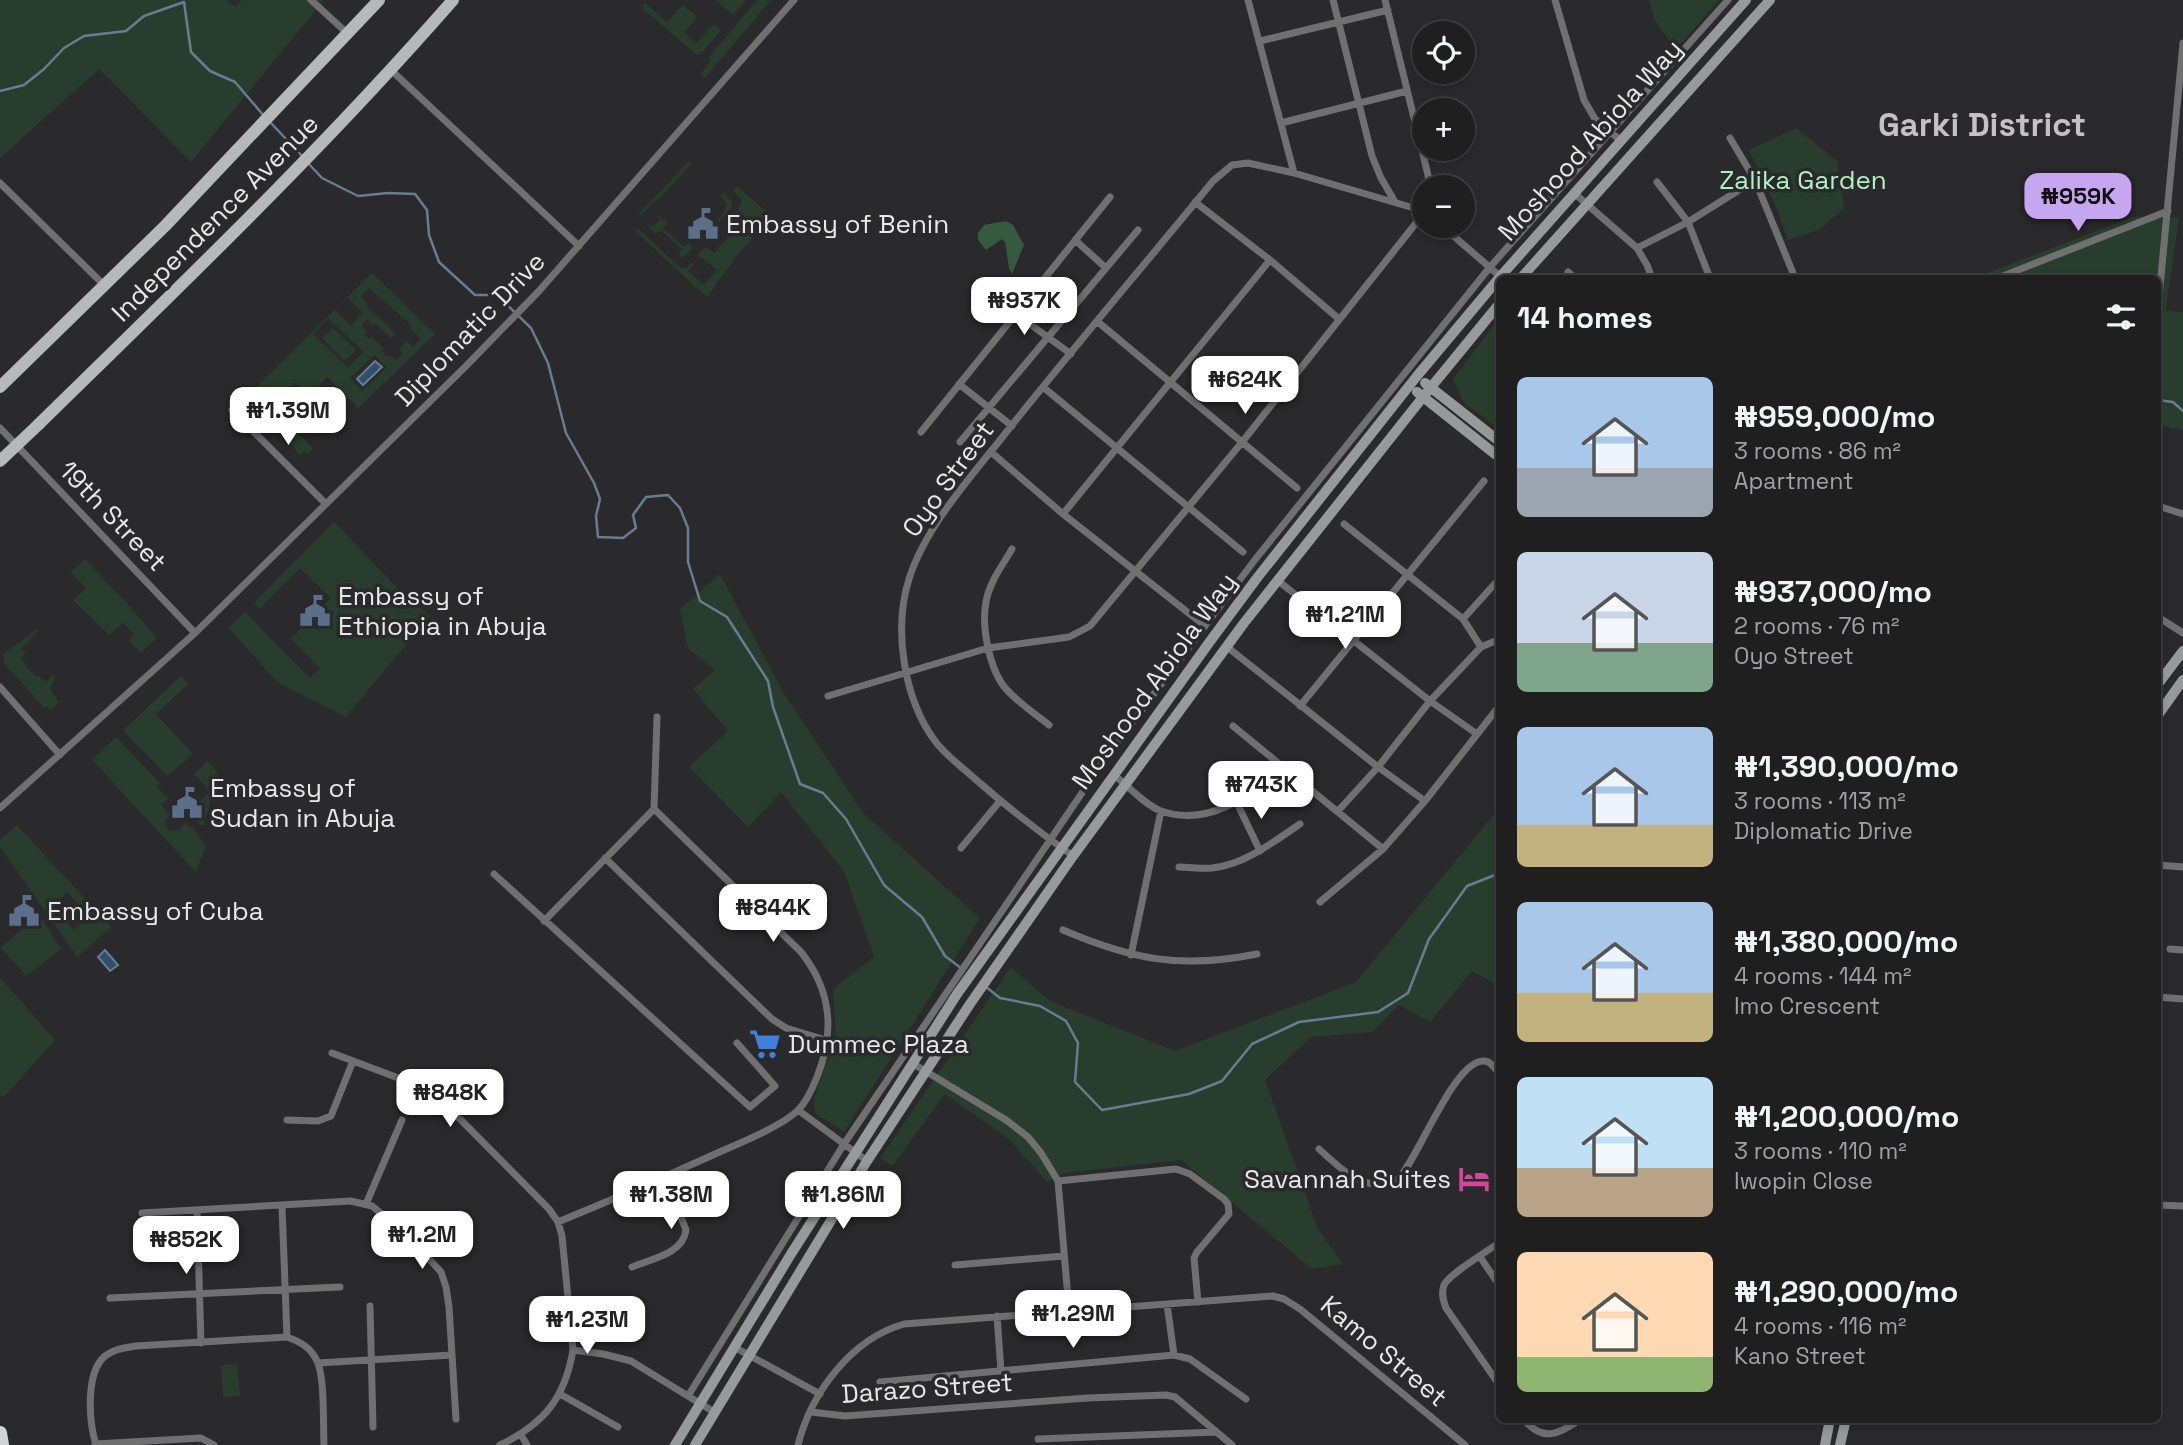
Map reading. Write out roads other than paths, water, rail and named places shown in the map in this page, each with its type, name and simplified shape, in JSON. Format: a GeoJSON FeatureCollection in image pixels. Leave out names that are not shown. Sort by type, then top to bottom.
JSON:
{"type":"FeatureCollection","features":[{"type":"Feature","properties":{"kind":"highway"},"geometry":{"type":"LineString","coordinates":[[0,1433],[2,1445]]}},
{"type":"Feature","properties":{"kind":"main road","name":"Independence Avenue"},"geometry":{"type":"LineString","coordinates":[[0,387],[165,226],[379,0]]}},
{"type":"Feature","properties":{"kind":"main road","name":"Independence Avenue"},"geometry":{"type":"LineString","coordinates":[[0,461],[274,193],[392,71],[453,0]]}},
{"type":"Feature","properties":{"kind":"main road","name":"Moshood Abiola Way"},"geometry":{"type":"LineString","coordinates":[[1503,275],[1746,0]]}},
{"type":"Feature","properties":{"kind":"main road","name":"Moshood Abiola Way"},"geometry":{"type":"LineString","coordinates":[[1524,275],[1770,0]]}},
{"type":"Feature","properties":{"kind":"main road","name":"Moshood Abiola Way"},"geometry":{"type":"LineString","coordinates":[[675,1445],[855,1153],[957,994],[1257,578],[1417,376],[1496,283]]}},
{"type":"Feature","properties":{"kind":"main road","name":"Moshood Abiola Way"},"geometry":{"type":"LineString","coordinates":[[695,1445],[867,1161],[970,1004],[1073,856],[1226,646],[1496,308]]}},
{"type":"Feature","properties":{"kind":"main road"},"geometry":{"type":"LineString","coordinates":[[1417,376],[1496,439]]}},
{"type":"Feature","properties":{"kind":"main road"},"geometry":{"type":"LineString","coordinates":[[1410,386],[1496,455]]}},
{"type":"Feature","properties":{"kind":"main road"},"geometry":{"type":"LineString","coordinates":[[2161,680],[2183,651]]}},
{"type":"Feature","properties":{"kind":"main road"},"geometry":{"type":"LineString","coordinates":[[2161,711],[2183,680]]}},
{"type":"Feature","properties":{"kind":"main road"},"geometry":{"type":"LineString","coordinates":[[1825,1445],[1829,1423]]}},
{"type":"Feature","properties":{"kind":"main road"},"geometry":{"type":"LineString","coordinates":[[1840,1445],[1845,1423]]}},
{"type":"Feature","properties":{"kind":"street"},"geometry":{"type":"LineString","coordinates":[[311,0],[348,34]]}},
{"type":"Feature","properties":{"kind":"street","name":"Diplomatic Drive"},"geometry":{"type":"LineString","coordinates":[[0,808],[195,633],[467,365],[539,291],[794,0]]}},
{"type":"Feature","properties":{"kind":"street"},"geometry":{"type":"LineString","coordinates":[[1248,0],[1294,173]]}},
{"type":"Feature","properties":{"kind":"street"},"geometry":{"type":"LineString","coordinates":[[1333,0],[1357,103],[1376,168],[1395,202]]}},
{"type":"Feature","properties":{"kind":"street"},"geometry":{"type":"LineString","coordinates":[[1385,0],[1428,175]]}},
{"type":"Feature","properties":{"kind":"street"},"geometry":{"type":"LineString","coordinates":[[1555,0],[1580,92],[1595,119],[1620,140]]}},
{"type":"Feature","properties":{"kind":"street"},"geometry":{"type":"LineString","coordinates":[[688,1396],[844,1144],[1107,756],[1300,503],[1490,267],[1728,0]]}},
{"type":"Feature","properties":{"kind":"street"},"geometry":{"type":"LineString","coordinates":[[1260,41],[1388,10]]}},
{"type":"Feature","properties":{"kind":"street"},"geometry":{"type":"LineString","coordinates":[[2161,279],[2183,43]]}},
{"type":"Feature","properties":{"kind":"street"},"geometry":{"type":"LineString","coordinates":[[392,71],[579,246]]}},
{"type":"Feature","properties":{"kind":"street"},"geometry":{"type":"LineString","coordinates":[[1282,123],[1407,90]]}},
{"type":"Feature","properties":{"kind":"street"},"geometry":{"type":"LineString","coordinates":[[1730,138],[1755,180],[1794,275]]}},
{"type":"Feature","properties":{"kind":"street","name":"Oyo Street"},"geometry":{"type":"LineString","coordinates":[[1073,856],[1000,801],[936,742],[912,697],[905,672],[902,645],[908,583],[916,560],[936,524],[991,452],[1223,171],[1243,162],[1294,173],[1412,208]]}},
{"type":"Feature","properties":{"kind":"street"},"geometry":{"type":"LineString","coordinates":[[1637,248],[1688,222],[1755,180]]}},
{"type":"Feature","properties":{"kind":"street"},"geometry":{"type":"LineString","coordinates":[[1657,182],[1688,222],[1709,275]]}},
{"type":"Feature","properties":{"kind":"street"},"geometry":{"type":"LineString","coordinates":[[0,183],[104,285]]}},
{"type":"Feature","properties":{"kind":"street"},"geometry":{"type":"LineString","coordinates":[[1574,193],[1637,248],[1651,275]]}},
{"type":"Feature","properties":{"kind":"street"},"geometry":{"type":"LineString","coordinates":[[921,432],[1110,197]]}},
{"type":"Feature","properties":{"kind":"street"},"geometry":{"type":"LineString","coordinates":[[1195,202],[1270,260],[1339,319]]}},
{"type":"Feature","properties":{"kind":"street"},"geometry":{"type":"LineString","coordinates":[[2006,275],[2168,211]]}},
{"type":"Feature","properties":{"kind":"street"},"geometry":{"type":"LineString","coordinates":[[828,696],[988,648],[1069,637],[1090,626],[1189,508],[1412,227]]}},
{"type":"Feature","properties":{"kind":"street"},"geometry":{"type":"LineString","coordinates":[[960,442],[1138,230]]}},
{"type":"Feature","properties":{"kind":"street"},"geometry":{"type":"LineString","coordinates":[[1456,238],[1499,275]]}},
{"type":"Feature","properties":{"kind":"street"},"geometry":{"type":"LineString","coordinates":[[1075,240],[1106,268]]}},
{"type":"Feature","properties":{"kind":"street"},"geometry":{"type":"LineString","coordinates":[[1063,514],[1270,260]]}},
{"type":"Feature","properties":{"kind":"street"},"geometry":{"type":"LineString","coordinates":[[1455,311],[1465,320]]}},
{"type":"Feature","properties":{"kind":"street"},"geometry":{"type":"LineString","coordinates":[[1016,314],[1071,354]]}},
{"type":"Feature","properties":{"kind":"street"},"geometry":{"type":"LineString","coordinates":[[1098,322],[1297,488]]}},
{"type":"Feature","properties":{"kind":"street"},"geometry":{"type":"LineString","coordinates":[[959,384],[1012,426]]}},
{"type":"Feature","properties":{"kind":"street"},"geometry":{"type":"LineString","coordinates":[[1043,387],[1243,552]]}},
{"type":"Feature","properties":{"kind":"street"},"geometry":{"type":"LineString","coordinates":[[232,410],[325,503]]}},
{"type":"Feature","properties":{"kind":"street","name":"19th Street"},"geometry":{"type":"LineString","coordinates":[[0,428],[195,633]]}},
{"type":"Feature","properties":{"kind":"street"},"geometry":{"type":"LineString","coordinates":[[991,452],[1063,514],[1205,626]]}},
{"type":"Feature","properties":{"kind":"street"},"geometry":{"type":"LineString","coordinates":[[1300,706],[1484,481]]}},
{"type":"Feature","properties":{"kind":"street"},"geometry":{"type":"LineString","coordinates":[[2161,507],[2183,514]]}},
{"type":"Feature","properties":{"kind":"street"},"geometry":{"type":"LineString","coordinates":[[1344,524],[1463,619],[1481,647]]}},
{"type":"Feature","properties":{"kind":"street"},"geometry":{"type":"LineString","coordinates":[[1012,549],[992,583],[986,603],[988,648],[1006,689],[1049,725]]}},
{"type":"Feature","properties":{"kind":"street"},"geometry":{"type":"LineString","coordinates":[[1277,580],[1430,701],[1477,734]]}},
{"type":"Feature","properties":{"kind":"street"},"geometry":{"type":"LineString","coordinates":[[1463,619],[1496,582]]}},
{"type":"Feature","properties":{"kind":"street"},"geometry":{"type":"LineString","coordinates":[[2161,619],[2183,633]]}},
{"type":"Feature","properties":{"kind":"street"},"geometry":{"type":"LineString","coordinates":[[1338,811],[1378,768],[1430,701],[1481,647],[1496,641]]}},
{"type":"Feature","properties":{"kind":"street"},"geometry":{"type":"LineString","coordinates":[[1226,646],[1378,768],[1425,801]]}},
{"type":"Feature","properties":{"kind":"street"},"geometry":{"type":"LineString","coordinates":[[0,687],[60,755]]}},
{"type":"Feature","properties":{"kind":"street"},"geometry":{"type":"LineString","coordinates":[[1320,902],[1383,849],[1425,801],[1496,710]]}},
{"type":"Feature","properties":{"kind":"street"},"geometry":{"type":"LineString","coordinates":[[544,921],[654,808],[657,717]]}},
{"type":"Feature","properties":{"kind":"street"},"geometry":{"type":"LineString","coordinates":[[1233,726],[1383,849]]}},
{"type":"Feature","properties":{"kind":"street"},"geometry":{"type":"LineString","coordinates":[[1114,775],[1161,811],[1188,815],[1208,813],[1237,803],[1262,785],[1282,765]]}},
{"type":"Feature","properties":{"kind":"street"},"geometry":{"type":"LineString","coordinates":[[961,848],[1000,801]]}},
{"type":"Feature","properties":{"kind":"street"},"geometry":{"type":"LineString","coordinates":[[1237,803],[1260,851]]}},
{"type":"Feature","properties":{"kind":"street"},"geometry":{"type":"LineString","coordinates":[[558,1222],[756,1136],[798,1110],[813,1086],[829,1041],[825,999],[813,967],[802,952],[654,808]]}},
{"type":"Feature","properties":{"kind":"street"},"geometry":{"type":"LineString","coordinates":[[1131,955],[1161,811]]}},
{"type":"Feature","properties":{"kind":"street"},"geometry":{"type":"LineString","coordinates":[[1179,867],[1212,868],[1238,862],[1260,851],[1300,824]]}},
{"type":"Feature","properties":{"kind":"street"},"geometry":{"type":"LineString","coordinates":[[605,858],[772,1019],[786,1028],[829,1041]]}},
{"type":"Feature","properties":{"kind":"street"},"geometry":{"type":"LineString","coordinates":[[2161,865],[2183,867]]}},
{"type":"Feature","properties":{"kind":"street"},"geometry":{"type":"LineString","coordinates":[[494,874],[750,1107],[775,1086],[737,1043]]}},
{"type":"Feature","properties":{"kind":"street"},"geometry":{"type":"LineString","coordinates":[[1063,930],[1131,955],[1189,961],[1221,961],[1257,954]]}},
{"type":"Feature","properties":{"kind":"street"},"geometry":{"type":"LineString","coordinates":[[2169,948],[2183,950]]}},
{"type":"Feature","properties":{"kind":"street"},"geometry":{"type":"LineString","coordinates":[[2161,997],[2183,999]]}},
{"type":"Feature","properties":{"kind":"street"},"geometry":{"type":"LineString","coordinates":[[332,1053],[401,1079],[435,1097],[537,1194],[558,1222],[564,1250],[573,1350],[565,1383],[545,1415],[521,1435],[500,1445]]}},
{"type":"Feature","properties":{"kind":"street"},"geometry":{"type":"LineString","coordinates":[[1319,1149],[1351,1176],[1367,1184],[1394,1182],[1411,1159],[1459,1078],[1471,1066],[1483,1060],[1491,1063],[1496,1070]]}},
{"type":"Feature","properties":{"kind":"street"},"geometry":{"type":"LineString","coordinates":[[287,1120],[318,1121],[331,1116],[353,1061]]}},
{"type":"Feature","properties":{"kind":"street"},"geometry":{"type":"LineString","coordinates":[[912,1063],[974,1099],[1028,1137],[1041,1153],[1058,1181],[1069,1310]]}},
{"type":"Feature","properties":{"kind":"street"},"geometry":{"type":"LineString","coordinates":[[798,1110],[867,1161]]}},
{"type":"Feature","properties":{"kind":"street"},"geometry":{"type":"LineString","coordinates":[[366,1204],[402,1120]]}},
{"type":"Feature","properties":{"kind":"street"},"geometry":{"type":"LineString","coordinates":[[798,1445],[820,1395],[850,1355],[890,1328],[904,1324],[1198,1301],[1194,1258],[1229,1214],[1224,1199],[1190,1174],[1176,1169],[1058,1181]]}},
{"type":"Feature","properties":{"kind":"street"},"geometry":{"type":"LineString","coordinates":[[632,1267],[677,1248],[685,1237],[686,1230],[666,1177]]}},
{"type":"Feature","properties":{"kind":"street"},"geometry":{"type":"LineString","coordinates":[[142,1213],[351,1201],[366,1204],[382,1214],[441,1272],[449,1307],[456,1419]]}},
{"type":"Feature","properties":{"kind":"street"},"geometry":{"type":"LineString","coordinates":[[2161,1205],[2183,1206]]}},
{"type":"Feature","properties":{"kind":"street"},"geometry":{"type":"LineString","coordinates":[[282,1206],[287,1337]]}},
{"type":"Feature","properties":{"kind":"street"},"geometry":{"type":"LineString","coordinates":[[197,1210],[201,1343]]}},
{"type":"Feature","properties":{"kind":"street"},"geometry":{"type":"LineString","coordinates":[[1496,1245],[1452,1275],[1444,1283],[1442,1296],[1446,1308],[1496,1380]]}},
{"type":"Feature","properties":{"kind":"street"},"geometry":{"type":"LineString","coordinates":[[955,1265],[1064,1256]]}},
{"type":"Feature","properties":{"kind":"street"},"geometry":{"type":"LineString","coordinates":[[1480,1257],[1496,1280]]}},
{"type":"Feature","properties":{"kind":"street"},"geometry":{"type":"LineString","coordinates":[[110,1298],[340,1287]]}},
{"type":"Feature","properties":{"kind":"street","name":"Kamo Street"},"geometry":{"type":"LineString","coordinates":[[1198,1301],[1273,1296],[1284,1299],[1300,1309],[1465,1445]]}},
{"type":"Feature","properties":{"kind":"street"},"geometry":{"type":"LineString","coordinates":[[1167,1304],[1174,1355]]}},
{"type":"Feature","properties":{"kind":"street"},"geometry":{"type":"LineString","coordinates":[[370,1306],[373,1427]]}},
{"type":"Feature","properties":{"kind":"street"},"geometry":{"type":"LineString","coordinates":[[997,1316],[1001,1371]]}},
{"type":"Feature","properties":{"kind":"street"},"geometry":{"type":"LineString","coordinates":[[214,1445],[201,1438],[96,1444],[91,1415],[92,1383],[97,1367],[104,1357],[117,1349],[136,1346],[287,1337],[300,1342],[318,1363],[324,1445]]}},
{"type":"Feature","properties":{"kind":"street"},"geometry":{"type":"LineString","coordinates":[[734,1347],[820,1395]]}},
{"type":"Feature","properties":{"kind":"street"},"geometry":{"type":"LineString","coordinates":[[573,1350],[631,1361],[714,1412]]}},
{"type":"Feature","properties":{"kind":"street"},"geometry":{"type":"LineString","coordinates":[[318,1363],[452,1355]]}},
{"type":"Feature","properties":{"kind":"street"},"geometry":{"type":"LineString","coordinates":[[880,1382],[1174,1355],[1190,1359],[1246,1399]]}},
{"type":"Feature","properties":{"kind":"street"},"geometry":{"type":"LineString","coordinates":[[560,1394],[618,1427]]}},
{"type":"Feature","properties":{"kind":"street","name":"Darazo Street"},"geometry":{"type":"LineString","coordinates":[[811,1412],[845,1416],[1166,1395],[1175,1397],[1232,1445]]}},
{"type":"Feature","properties":{"kind":"street"},"geometry":{"type":"LineString","coordinates":[[1527,1423],[1537,1432],[1549,1435],[1575,1423]]}},
{"type":"Feature","properties":{"kind":"street"},"geometry":{"type":"LineString","coordinates":[[1038,1439],[1091,1441],[1216,1432]]}},
{"type":"Feature","properties":{"kind":"street"},"geometry":{"type":"LineString","coordinates":[[521,1435],[527,1445]]}},
{"type":"Feature","properties":{"kind":"water"},"geometry":{"type":"Polygon","coordinates":[[[375,361],[382,367],[363,385],[357,379],[375,361]]]}},
{"type":"Feature","properties":{"kind":"water"},"geometry":{"type":"Polygon","coordinates":[[[105,950],[118,965],[110,971],[98,957],[105,950]]]}},
{"type":"Feature","properties":{"kind":"waterway"},"geometry":{"type":"LineString","coordinates":[[0,91],[24,85],[64,48],[84,36],[126,31],[144,16],[184,2],[191,52],[210,71],[235,82],[264,116]]}},
{"type":"Feature","properties":{"kind":"waterway"},"geometry":{"type":"LineString","coordinates":[[269,121],[303,157]]}},
{"type":"Feature","properties":{"kind":"waterway"},"geometry":{"type":"LineString","coordinates":[[307,162],[322,178],[358,196],[415,194],[427,210],[429,235],[439,262],[475,295],[497,295],[531,328],[548,363],[566,433],[600,499],[596,516],[598,537],[623,538],[636,528],[633,515],[646,497],[668,495],[680,508],[688,528],[688,562],[700,601],[727,617],[768,681],[773,707],[800,784],[823,793],[846,819],[884,885],[922,917],[945,956],[961,968]]}},
{"type":"Feature","properties":{"kind":"waterway"},"geometry":{"type":"LineString","coordinates":[[2161,400],[2173,402],[2183,411]]}},
{"type":"Feature","properties":{"kind":"waterway"},"geometry":{"type":"LineString","coordinates":[[986,987],[1000,998],[1040,1006],[1066,1021],[1078,1043],[1075,1082],[1102,1110],[1189,1094],[1222,1081],[1252,1044],[1299,1022],[1378,1012],[1408,993],[1429,939],[1467,886],[1496,875]]}},
{"type":"Feature","properties":{"kind":"place","name":"Embassy of Benin"},"geometry":{"type":"Point","coordinates":[703,224]}},
{"type":"Feature","properties":{"kind":"place","name":"Embassy of Ethiopia in Abuja"},"geometry":{"type":"Point","coordinates":[315,611]}},
{"type":"Feature","properties":{"kind":"place","name":"Embassy of Sudan in Abuja"},"geometry":{"type":"Point","coordinates":[187,803]}},
{"type":"Feature","properties":{"kind":"place","name":"Embassy of Cuba"},"geometry":{"type":"Point","coordinates":[24,911]}},
{"type":"Feature","properties":{"kind":"place","name":"Dummec Plaza"},"geometry":{"type":"Point","coordinates":[765,1044]}},
{"type":"Feature","properties":{"kind":"place","name":"Savannah Suites"},"geometry":{"type":"Point","coordinates":[1474,1179]}},
{"type":"Feature","properties":{"kind":"district","name":"Garki District"},"geometry":{"type":"Point","coordinates":[1982,124]}},
{"type":"Feature","properties":{"kind":"park label","name":"Zalika Garden"},"geometry":{"type":"Point","coordinates":[1803,180]}}]}
